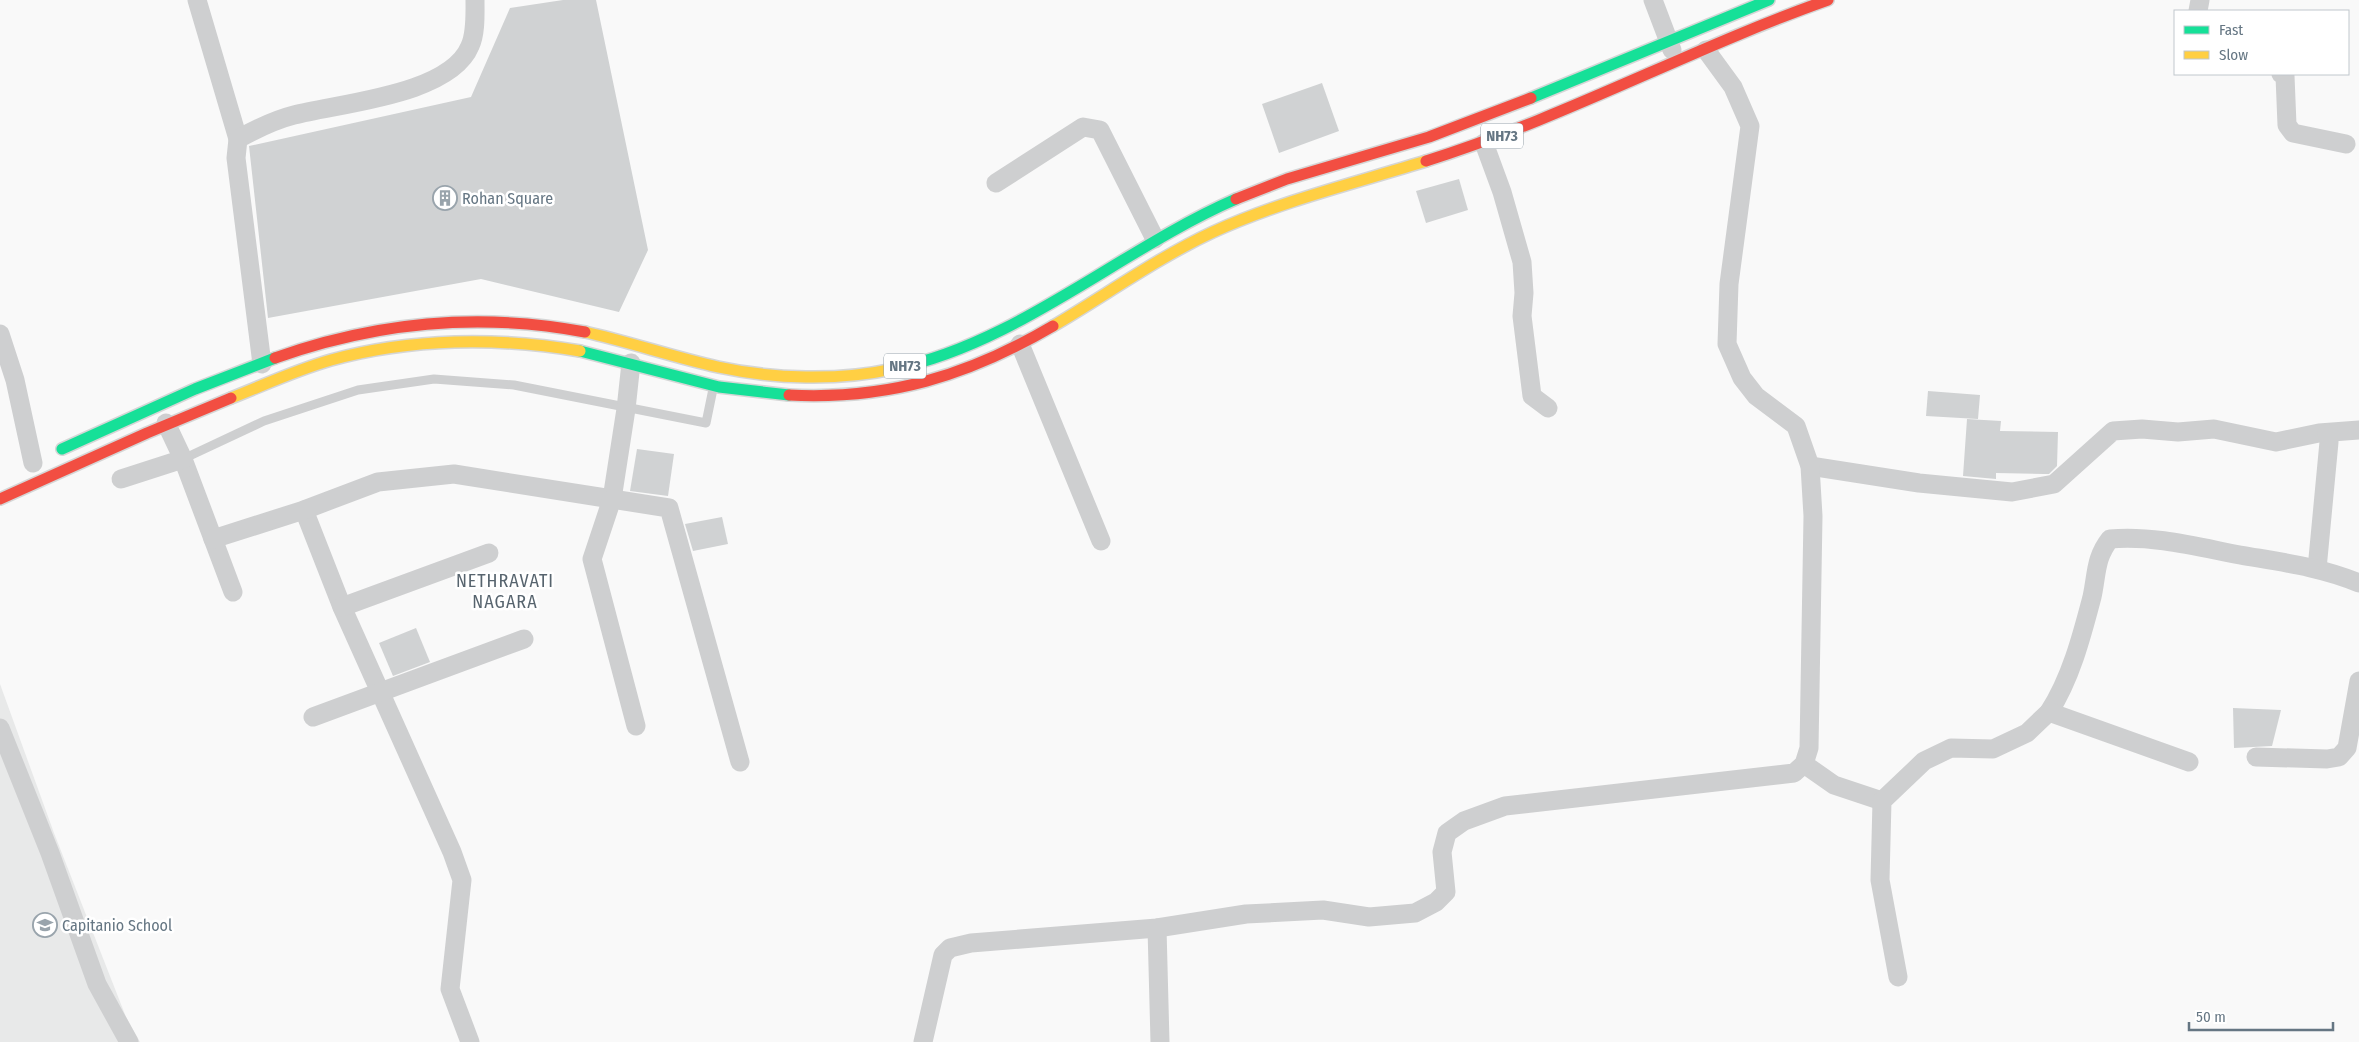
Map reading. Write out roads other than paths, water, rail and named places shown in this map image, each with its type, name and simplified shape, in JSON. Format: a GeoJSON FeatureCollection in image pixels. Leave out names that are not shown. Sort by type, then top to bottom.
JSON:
{"type":"FeatureCollection","features":[{"type":"Feature","properties":{"kind":"highway","name":"NH73"},"geometry":{"type":"LineString","coordinates":[[38,461],[159,404],[262,364],[335,339],[385,330],[454,322],[506,322],[566,328],[636,344],[718,367],[745,372],[825,376],[882,372],[964,349],[1010,326],[1187,221],[1257,189],[1454,128],[1583,78],[1769,0]]}},
{"type":"Feature","properties":{"kind":"highway","name":"NH73"},"geometry":{"type":"LineString","coordinates":[[0,499],[166,423],[269,382],[340,358],[388,349],[455,342],[514,343],[563,348],[631,363],[742,392],[825,396],[885,392],[971,368],[1020,344],[1170,255],[1214,232],[1292,202],[1484,143],[1783,16],[1828,0]]}},
{"type":"Feature","properties":{"kind":"street"},"geometry":{"type":"LineString","coordinates":[[197,0],[238,139],[236,158],[262,364]]}},
{"type":"Feature","properties":{"kind":"street"},"geometry":{"type":"LineString","coordinates":[[238,139],[262,126],[292,115],[414,89],[451,71],[470,46],[475,0]]}},
{"type":"Feature","properties":{"kind":"street"},"geometry":{"type":"LineString","coordinates":[[1654,0],[1668,42],[1678,62]]}},
{"type":"Feature","properties":{"kind":"street"},"geometry":{"type":"LineString","coordinates":[[923,1042],[943,955],[950,948],[971,943],[1157,928],[1246,914],[1314,910],[1370,916],[1415,913],[1436,902],[1446,892],[1442,852],[1444,842],[1447,833],[1464,821],[1505,806],[1794,773],[1804,764],[1809,748],[1813,516],[1810,466],[1796,426],[1756,396],[1742,378],[1727,344],[1729,284],[1750,126],[1733,87],[1706,50]]}},
{"type":"Feature","properties":{"kind":"street"},"geometry":{"type":"LineString","coordinates":[[2283,75],[2287,85],[2287,125],[2293,133],[2346,144]]}},
{"type":"Feature","properties":{"kind":"street"},"geometry":{"type":"LineString","coordinates":[[996,183],[1083,127],[1100,130],[1155,239]]}},
{"type":"Feature","properties":{"kind":"street"},"geometry":{"type":"LineString","coordinates":[[1484,143],[1502,192],[1522,262],[1524,293],[1522,316],[1532,396],[1548,408]]}},
{"type":"Feature","properties":{"kind":"street"},"geometry":{"type":"LineString","coordinates":[[0,334],[38,461]]}},
{"type":"Feature","properties":{"kind":"street"},"geometry":{"type":"LineString","coordinates":[[1020,344],[1100,541]]}},
{"type":"Feature","properties":{"kind":"street"},"geometry":{"type":"LineString","coordinates":[[631,363],[612,500],[592,559],[636,726]]}},
{"type":"Feature","properties":{"kind":"street"},"geometry":{"type":"LineString","coordinates":[[166,423],[183,459],[233,592]]}},
{"type":"Feature","properties":{"kind":"street"},"geometry":{"type":"LineString","coordinates":[[1810,466],[1919,483],[2012,492],[2054,484],[2112,431],[2142,429],[2178,432],[2214,429],[2276,442],[2327,433],[2359,430]]}},
{"type":"Feature","properties":{"kind":"street"},"geometry":{"type":"LineString","coordinates":[[2317,569],[2329,442],[2327,433]]}},
{"type":"Feature","properties":{"kind":"street"},"geometry":{"type":"LineString","coordinates":[[122,479],[183,459]]}},
{"type":"Feature","properties":{"kind":"street"},"geometry":{"type":"LineString","coordinates":[[213,539],[304,510],[378,482],[454,474],[669,508],[740,762]]}},
{"type":"Feature","properties":{"kind":"street"},"geometry":{"type":"LineString","coordinates":[[304,510],[342,607],[452,852],[462,880],[450,989],[470,1042]]}},
{"type":"Feature","properties":{"kind":"street"},"geometry":{"type":"LineString","coordinates":[[1898,977],[1880,880],[1882,802],[1924,762],[1951,748],[1993,750],[2027,733],[2049,712],[2063,690],[2092,597],[2101,551],[2110,539],[2133,537],[2317,569],[2359,583]]}},
{"type":"Feature","properties":{"kind":"street"},"geometry":{"type":"LineString","coordinates":[[342,607],[489,553]]}},
{"type":"Feature","properties":{"kind":"street"},"geometry":{"type":"LineString","coordinates":[[313,717],[524,639]]}},
{"type":"Feature","properties":{"kind":"street"},"geometry":{"type":"LineString","coordinates":[[2256,757],[2327,759],[2339,757],[2347,748],[2351,735],[2359,681]]}},
{"type":"Feature","properties":{"kind":"street"},"geometry":{"type":"LineString","coordinates":[[2049,712],[2189,762]]}},
{"type":"Feature","properties":{"kind":"street"},"geometry":{"type":"LineString","coordinates":[[0,728],[50,852],[97,984],[129,1042]]}},
{"type":"Feature","properties":{"kind":"street"},"geometry":{"type":"LineString","coordinates":[[1804,764],[1834,785],[1882,802]]}},
{"type":"Feature","properties":{"kind":"street"},"geometry":{"type":"LineString","coordinates":[[1157,928],[1160,1042]]}},
{"type":"Feature","properties":{"kind":"lane"},"geometry":{"type":"LineString","coordinates":[[183,459],[264,421],[358,390],[434,379],[514,385],[706,424],[714,386]]}},
{"type":"Feature","properties":{"kind":"place","name":"Rohan Square"},"geometry":{"type":"Point","coordinates":[445,198]}},
{"type":"Feature","properties":{"kind":"place","name":"Capitanio School"},"geometry":{"type":"Point","coordinates":[45,925]}},
{"type":"Feature","properties":{"kind":"district","name":"NETHRAVATI NAGARA"},"geometry":{"type":"Point","coordinates":[505,591]}}]}
